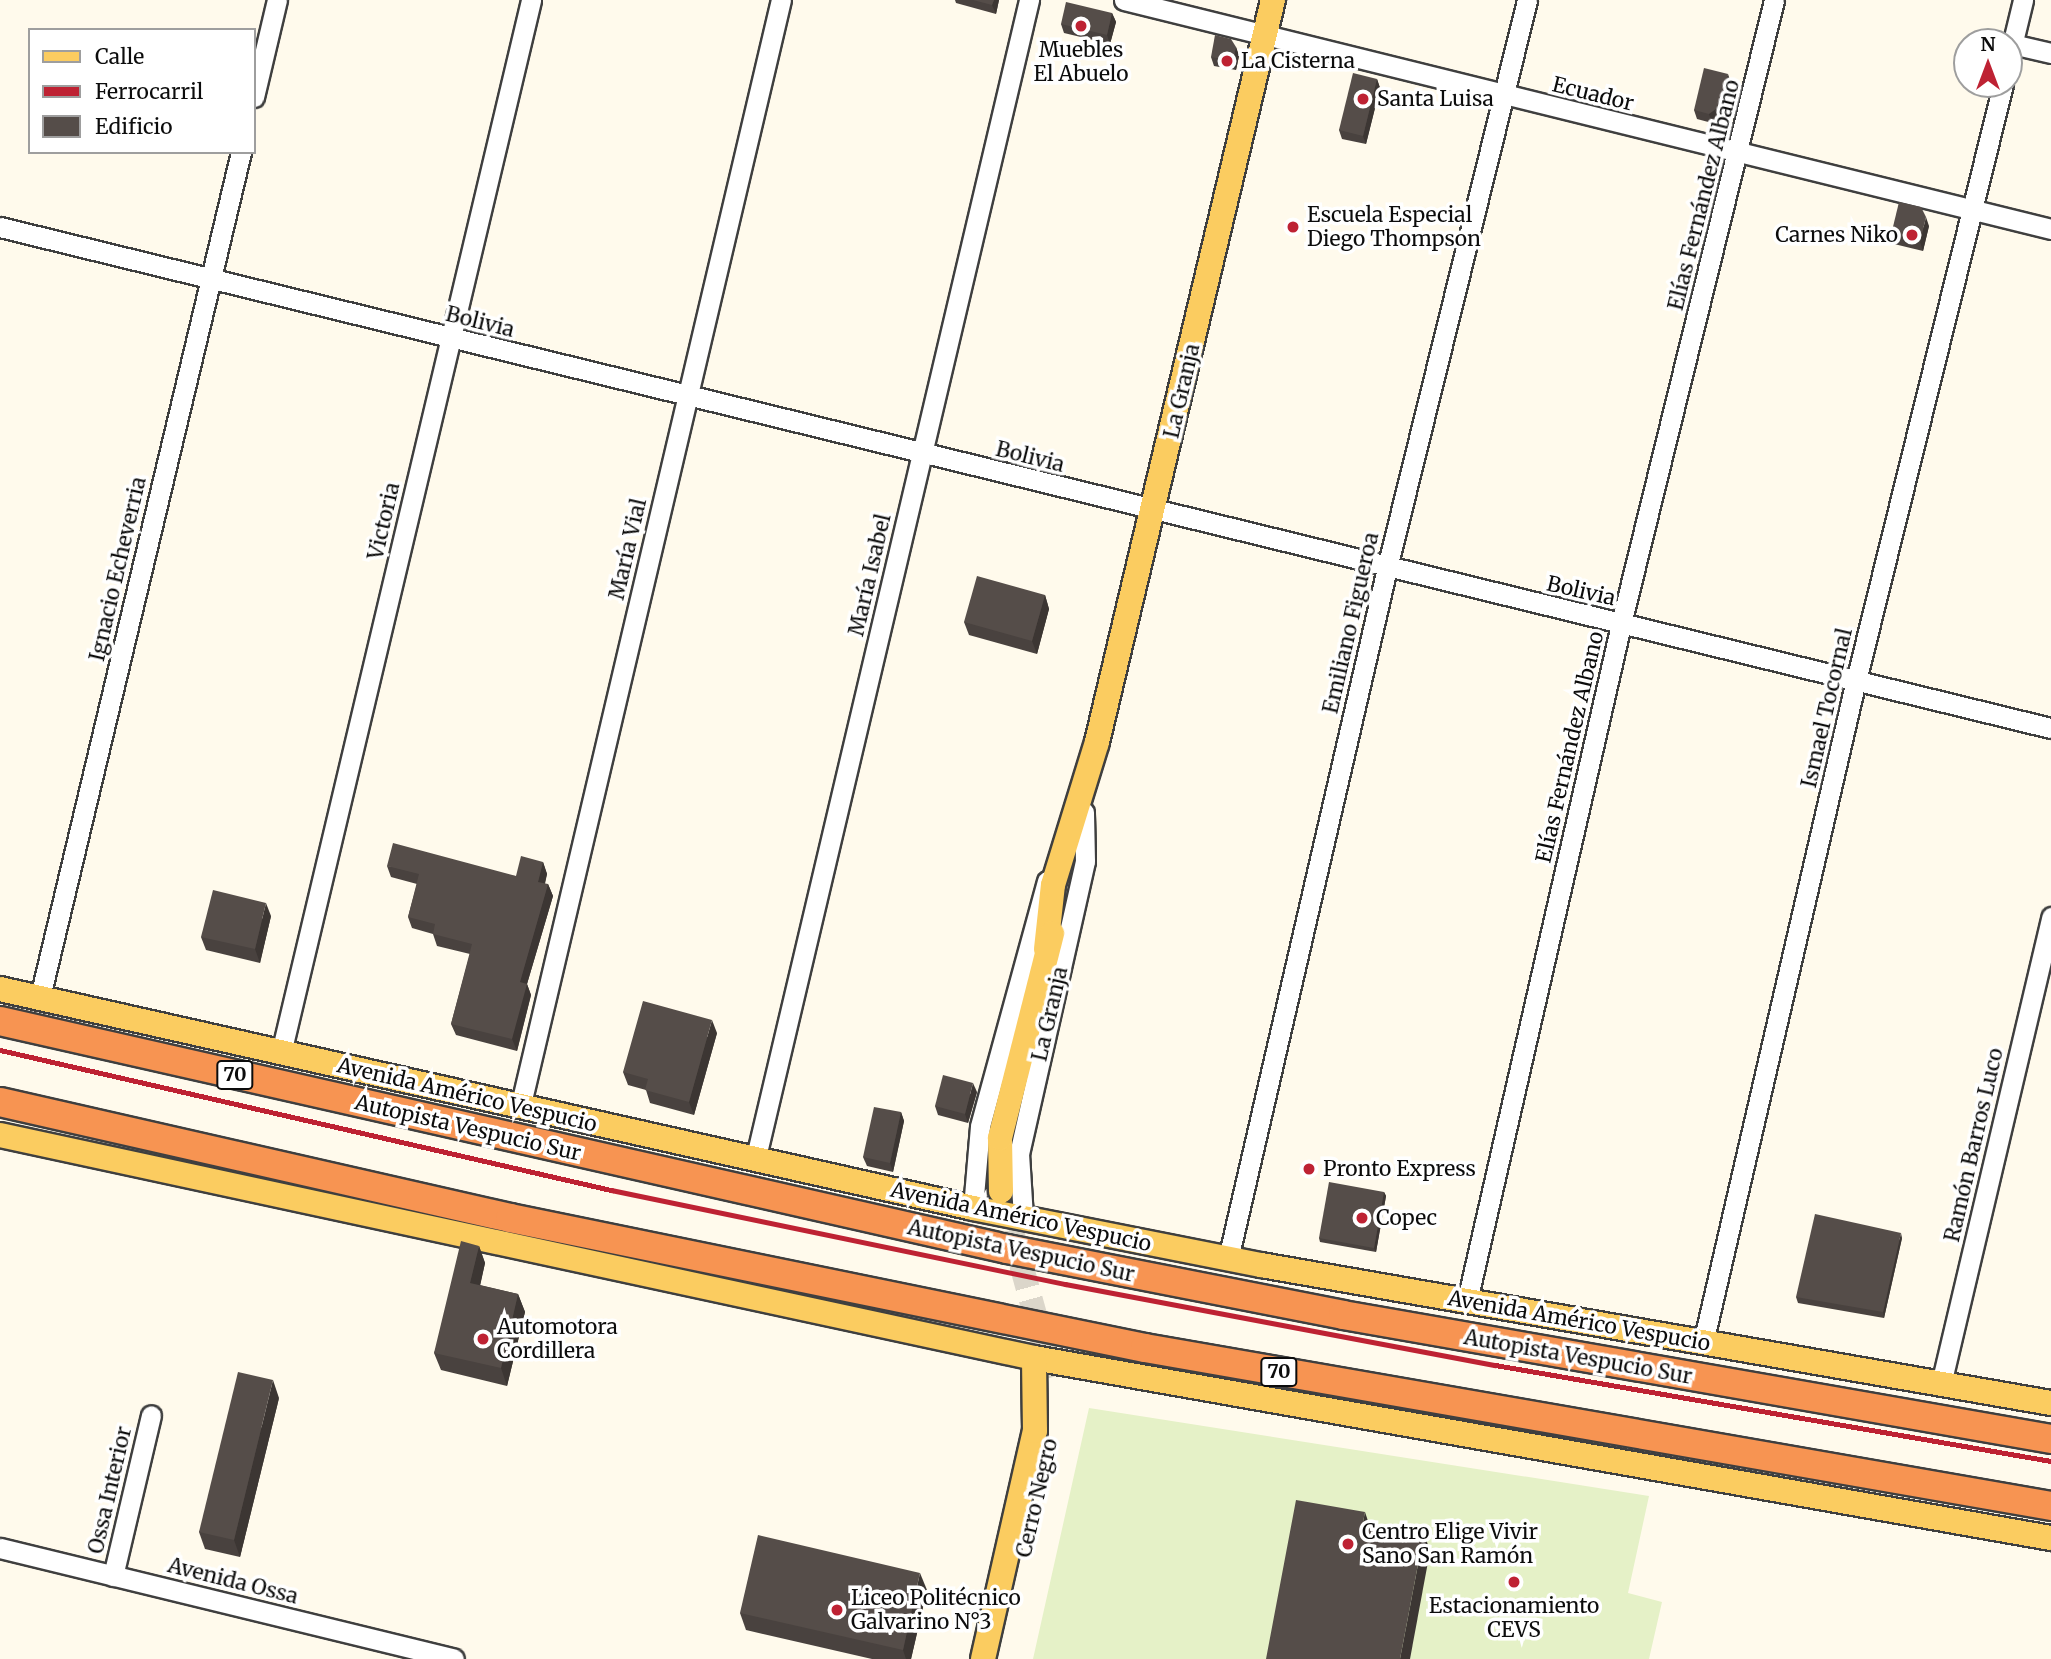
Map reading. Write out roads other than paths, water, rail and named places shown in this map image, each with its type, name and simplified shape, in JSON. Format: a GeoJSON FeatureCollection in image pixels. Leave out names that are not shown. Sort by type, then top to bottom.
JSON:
{"type":"FeatureCollection","features":[{"type":"Feature","properties":{"kind":"highway","name":"Autopista Vespucio Sur"},"geometry":{"type":"LineString","coordinates":[[0,1021],[1007,1249],[1343,1315],[2051,1439]]}},
{"type":"Feature","properties":{"kind":"highway","name":"70"},"geometry":{"type":"LineString","coordinates":[[0,1102],[510,1218],[1145,1348],[2051,1507]]}},
{"type":"Feature","properties":{"kind":"main road","name":"La Granja"},"geometry":{"type":"LineString","coordinates":[[1046,949],[1053,885],[1065,838],[1087,780],[1154,511],[1273,0]]}},
{"type":"Feature","properties":{"kind":"main road","name":"La Granja"},"geometry":{"type":"LineString","coordinates":[[1001,1191],[1000,1138],[1046,949],[1063,904],[1084,812],[1087,780]]}},
{"type":"Feature","properties":{"kind":"main road","name":"Avenida Américo Vespucio"},"geometry":{"type":"LineString","coordinates":[[0,989],[973,1208],[1228,1259],[2051,1403]]}},
{"type":"Feature","properties":{"kind":"main road"},"geometry":{"type":"LineString","coordinates":[[0,1135],[1034,1358],[2051,1538]]}},
{"type":"Feature","properties":{"kind":"main road"},"geometry":{"type":"LineString","coordinates":[[983,1659],[1035,1431],[1034,1358]]}},
{"type":"Feature","properties":{"kind":"main road","name":"Cerro Negro"},"geometry":{"type":"LineString","coordinates":[[1000,1659],[1050,1441],[1052,1377]]}},
{"type":"Feature","properties":{"kind":"street"},"geometry":{"type":"LineString","coordinates":[[256,89],[277,0]]}},
{"type":"Feature","properties":{"kind":"street","name":"Victoria"},"geometry":{"type":"LineString","coordinates":[[281,1053],[531,0]]}},
{"type":"Feature","properties":{"kind":"street","name":"María Vial"},"geometry":{"type":"LineString","coordinates":[[520,1108],[781,0]]}},
{"type":"Feature","properties":{"kind":"street","name":"María Isabel"},"geometry":{"type":"LineString","coordinates":[[755,1161],[1029,0]]}},
{"type":"Feature","properties":{"kind":"street","name":"Ecuador"},"geometry":{"type":"LineString","coordinates":[[1124,0],[1738,154],[2051,229]]}},
{"type":"Feature","properties":{"kind":"street","name":"Emiliano Figueroa"},"geometry":{"type":"LineString","coordinates":[[1228,1259],[1387,568],[1527,0]]}},
{"type":"Feature","properties":{"kind":"street","name":"Elías Fernández Albano"},"geometry":{"type":"LineString","coordinates":[[1467,1301],[1622,624],[1774,0]]}},
{"type":"Feature","properties":{"kind":"street"},"geometry":{"type":"LineString","coordinates":[[2016,28],[2022,0]]}},
{"type":"Feature","properties":{"kind":"street"},"geometry":{"type":"LineString","coordinates":[[2023,52],[2051,53]]}},
{"type":"Feature","properties":{"kind":"street","name":"Ismael Tocornal"},"geometry":{"type":"LineString","coordinates":[[1703,1343],[1856,682],[2000,98]]}},
{"type":"Feature","properties":{"kind":"street","name":"Ignacio Echeverria"},"geometry":{"type":"LineString","coordinates":[[40,997],[241,154]]}},
{"type":"Feature","properties":{"kind":"street","name":"Bolivia"},"geometry":{"type":"LineString","coordinates":[[0,227],[1387,568],[2051,728]]}},
{"type":"Feature","properties":{"kind":"street","name":"La Granja"},"geometry":{"type":"LineString","coordinates":[[1023,1217],[1021,1143],[1085,862],[1084,812]]}},
{"type":"Feature","properties":{"kind":"street","name":"La Granja"},"geometry":{"type":"LineString","coordinates":[[973,1208],[980,1126],[1032,924],[1065,838]]}},
{"type":"Feature","properties":{"kind":"street","name":"Ramón Barros Luco"},"geometry":{"type":"LineString","coordinates":[[1941,1384],[2051,917]]}},
{"type":"Feature","properties":{"kind":"street","name":"Ossa Interior"},"geometry":{"type":"LineString","coordinates":[[113,1576],[151,1415]]}},
{"type":"Feature","properties":{"kind":"street","name":"Avenida Ossa"},"geometry":{"type":"LineString","coordinates":[[0,1548],[402,1653],[454,1659]]}},
{"type":"Feature","properties":{"kind":"tunnel"},"geometry":{"type":"LineString","coordinates":[[1002,1195],[1052,1377]]}},
{"type":"Feature","properties":{"kind":"railway"},"geometry":{"type":"LineString","coordinates":[[0,1050],[611,1190],[1065,1284],[1495,1365],[2051,1461]]}},
{"type":"Feature","properties":{"kind":"place","name":"Muebles El Abuelo"},"geometry":{"type":"Point","coordinates":[1081,26]}},
{"type":"Feature","properties":{"kind":"place","name":"La Cisterna"},"geometry":{"type":"Point","coordinates":[1227,61]}},
{"type":"Feature","properties":{"kind":"place","name":"Santa Luisa"},"geometry":{"type":"Point","coordinates":[1363,99]}},
{"type":"Feature","properties":{"kind":"place","name":"Escuela Especial Diego Thompson"},"geometry":{"type":"Point","coordinates":[1293,227]}},
{"type":"Feature","properties":{"kind":"place","name":"Carnes Niko"},"geometry":{"type":"Point","coordinates":[1912,235]}},
{"type":"Feature","properties":{"kind":"place","name":"Pronto Express"},"geometry":{"type":"Point","coordinates":[1309,1169]}},
{"type":"Feature","properties":{"kind":"place","name":"Copec"},"geometry":{"type":"Point","coordinates":[1362,1218]}},
{"type":"Feature","properties":{"kind":"place","name":"Automotora Cordillera"},"geometry":{"type":"Point","coordinates":[483,1339]}},
{"type":"Feature","properties":{"kind":"place","name":"Centro Elige Vivir Sano San Ramón"},"geometry":{"type":"Point","coordinates":[1348,1544]}},
{"type":"Feature","properties":{"kind":"place","name":"Estacionamiento CEVS"},"geometry":{"type":"Point","coordinates":[1514,1582]}},
{"type":"Feature","properties":{"kind":"place","name":"Liceo Politécnico Galvarino N°3"},"geometry":{"type":"Point","coordinates":[837,1610]}}]}
